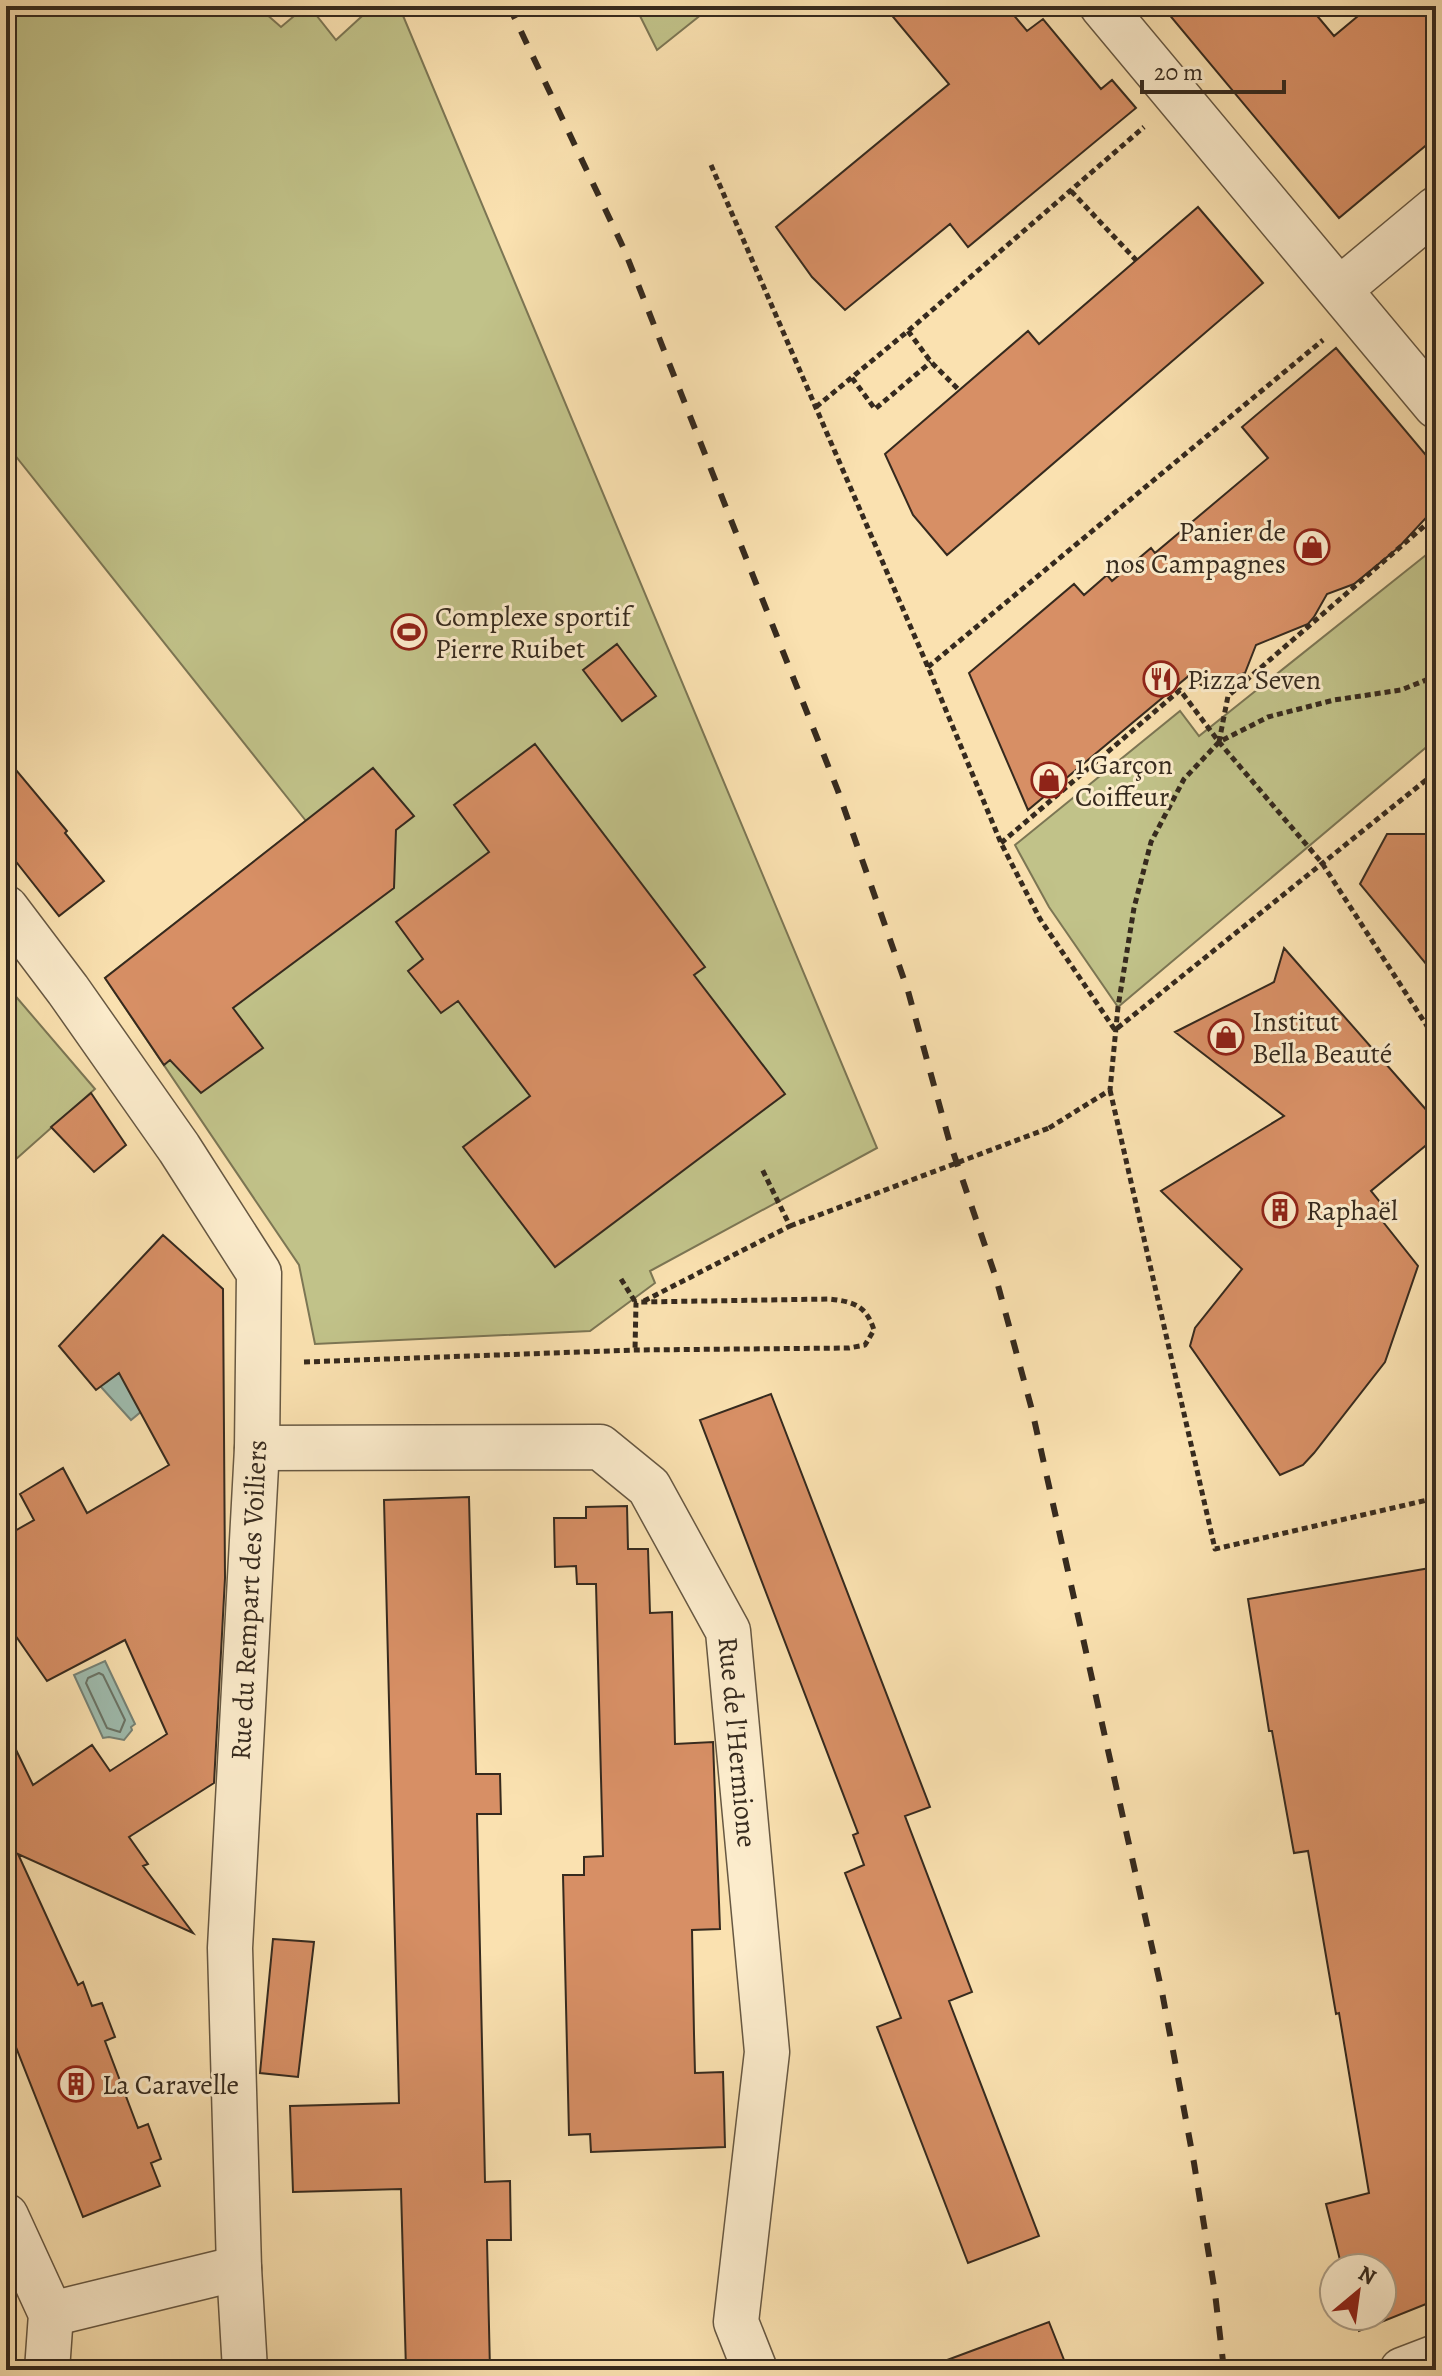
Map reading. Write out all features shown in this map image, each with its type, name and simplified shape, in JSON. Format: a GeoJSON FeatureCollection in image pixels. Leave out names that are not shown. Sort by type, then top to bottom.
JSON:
{"type":"FeatureCollection","features":[{"type":"Feature","properties":{"kind":"street"},"geometry":{"type":"LineString","coordinates":[[1102,6],[1436,406]]}},
{"type":"Feature","properties":{"kind":"street"},"geometry":{"type":"LineString","coordinates":[[1349,300],[1436,209]]}},
{"type":"Feature","properties":{"kind":"street","name":"Rue du Rempart des Voiliers"},"geometry":{"type":"LineString","coordinates":[[6,908],[68,990],[203,1183],[259,1273],[257,1448],[230,1948],[245,2370]]}},
{"type":"Feature","properties":{"kind":"street","name":"Rue de l'Hermione"},"geometry":{"type":"LineString","coordinates":[[257,1448],[600,1447],[649,1487],[728,1631],[767,2052],[736,2322],[755,2370]]}},
{"type":"Feature","properties":{"kind":"street"},"geometry":{"type":"LineString","coordinates":[[6,2216],[51,2314],[47,2370]]}},
{"type":"Feature","properties":{"kind":"street"},"geometry":{"type":"LineString","coordinates":[[51,2314],[239,2268]]}},
{"type":"Feature","properties":{"kind":"street"},"geometry":{"type":"LineString","coordinates":[[1402,2370],[1436,2357]]}},
{"type":"Feature","properties":{"kind":"path"},"geometry":{"type":"LineString","coordinates":[[816,407],[1177,97]]}},
{"type":"Feature","properties":{"kind":"path"},"geometry":{"type":"LineString","coordinates":[[711,165],[1001,843],[1040,919],[1115,1030]]}},
{"type":"Feature","properties":{"kind":"path"},"geometry":{"type":"LineString","coordinates":[[1071,191],[1136,260]]}},
{"type":"Feature","properties":{"kind":"path"},"geometry":{"type":"LineString","coordinates":[[928,667],[1349,300]]}},
{"type":"Feature","properties":{"kind":"path"},"geometry":{"type":"LineString","coordinates":[[908,331],[931,362],[959,390]]}},
{"type":"Feature","properties":{"kind":"path"},"geometry":{"type":"LineString","coordinates":[[852,378],[875,409],[931,362]]}},
{"type":"Feature","properties":{"kind":"path"},"geometry":{"type":"LineString","coordinates":[[1219,742],[1228,696],[1436,516]]}},
{"type":"Feature","properties":{"kind":"path"},"geometry":{"type":"LineString","coordinates":[[1436,676],[1401,690],[1334,700],[1268,717],[1219,742],[1184,779],[1151,842],[1134,908],[1115,1030],[1110,1090],[1215,1549],[1436,1498]]}},
{"type":"Feature","properties":{"kind":"path"},"geometry":{"type":"LineString","coordinates":[[1001,843],[1180,690],[1219,742],[1322,863],[1436,1040]]}},
{"type":"Feature","properties":{"kind":"path"},"geometry":{"type":"LineString","coordinates":[[1115,1030],[1436,772]]}},
{"type":"Feature","properties":{"kind":"path"},"geometry":{"type":"LineString","coordinates":[[638,1303],[790,1226],[1049,1128],[1110,1090]]}},
{"type":"Feature","properties":{"kind":"path"},"geometry":{"type":"LineString","coordinates":[[762,1169],[790,1226]]}},
{"type":"Feature","properties":{"kind":"path"},"geometry":{"type":"LineString","coordinates":[[621,1279],[638,1303],[635,1350]]}},
{"type":"Feature","properties":{"kind":"path"},"geometry":{"type":"LineString","coordinates":[[259,1363],[635,1350],[849,1348],[865,1345],[874,1330],[869,1314],[850,1302],[830,1299],[638,1303]]}},
{"type":"Feature","properties":{"kind":"green space","name":"Complexe sportif Pierre Ruibet"},"geometry":{"type":"Polygon","coordinates":[[[6,6],[257,6],[281,27],[309,6],[336,40],[373,6],[399,6],[877,1148],[650,1271],[655,1283],[590,1331],[315,1344],[299,1265],[105,978],[306,821],[6,444],[6,6]]]}},
{"type":"Feature","properties":{"kind":"green space"},"geometry":{"type":"Polygon","coordinates":[[[635,6],[712,6],[657,50],[635,6]]]}},
{"type":"Feature","properties":{"kind":"green space"},"geometry":{"type":"Polygon","coordinates":[[[1436,547],[1436,739],[1118,1007],[1049,907],[1015,845],[1180,711],[1199,736],[1436,547]]]}},
{"type":"Feature","properties":{"kind":"green space"},"geometry":{"type":"Polygon","coordinates":[[[6,985],[95,1089],[6,1168],[6,985]]]}},
{"type":"Feature","properties":{"kind":"water"},"geometry":{"type":"Polygon","coordinates":[[[115,1357],[154,1401],[131,1420],[92,1377],[115,1357]]]}},
{"type":"Feature","properties":{"kind":"water"},"geometry":{"type":"Polygon","coordinates":[[[105,1661],[135,1724],[124,1740],[103,1738],[74,1675],[105,1661]]]}},
{"type":"Feature","properties":{"kind":"building"},"geometry":{"type":"Polygon","coordinates":[[[884,6],[1006,6],[1027,31],[1043,19],[1101,89],[1112,80],[1136,108],[968,247],[950,224],[845,310],[812,277],[776,227],[949,84],[884,6]]]}},
{"type":"Feature","properties":{"kind":"building"},"geometry":{"type":"Polygon","coordinates":[[[1162,6],[1309,6],[1334,36],[1370,6],[1436,6],[1436,137],[1339,218],[1162,6]]]}},
{"type":"Feature","properties":{"kind":"building"},"geometry":{"type":"Polygon","coordinates":[[[1198,207],[1263,283],[947,555],[913,515],[885,454],[1028,331],[1039,344],[1198,207]]]}},
{"type":"Feature","properties":{"kind":"building"},"geometry":{"type":"Polygon","coordinates":[[[1336,348],[1436,467],[1436,507],[1398,548],[1354,584],[1327,594],[1308,624],[1256,645],[1245,673],[1202,686],[1191,674],[1028,810],[969,673],[1074,584],[1084,595],[1107,575],[1112,581],[1151,548],[1155,553],[1268,458],[1242,427],[1336,348]]]}},
{"type":"Feature","properties":{"kind":"building"},"geometry":{"type":"Polygon","coordinates":[[[617,644],[656,696],[622,721],[583,670],[617,644]]]}},
{"type":"Feature","properties":{"kind":"building"},"geometry":{"type":"Polygon","coordinates":[[[535,744],[705,967],[694,975],[785,1094],[555,1267],[463,1147],[530,1096],[458,1001],[441,1013],[408,971],[423,959],[396,922],[489,852],[454,805],[535,744]]]}},
{"type":"Feature","properties":{"kind":"building"},"geometry":{"type":"Polygon","coordinates":[[[6,758],[104,881],[59,916],[6,849],[6,758]]]}},
{"type":"Feature","properties":{"kind":"building"},"geometry":{"type":"Polygon","coordinates":[[[373,768],[414,816],[396,830],[394,888],[233,1008],[263,1048],[201,1093],[170,1060],[164,1065],[105,978],[373,768]]]}},
{"type":"Feature","properties":{"kind":"building"},"geometry":{"type":"Polygon","coordinates":[[[1387,834],[1436,834],[1436,976],[1360,884],[1387,834]]]}},
{"type":"Feature","properties":{"kind":"building","name":"Raphaël"},"geometry":{"type":"Polygon","coordinates":[[[1284,948],[1436,1121],[1436,1137],[1371,1191],[1384,1207],[1376,1213],[1418,1266],[1385,1362],[1303,1465],[1280,1475],[1190,1346],[1195,1328],[1242,1269],[1161,1191],[1284,1116],[1175,1032],[1274,982],[1284,948]]]}},
{"type":"Feature","properties":{"kind":"building"},"geometry":{"type":"Polygon","coordinates":[[[91,1093],[126,1145],[94,1172],[51,1127],[91,1093]]]}},
{"type":"Feature","properties":{"kind":"building"},"geometry":{"type":"Polygon","coordinates":[[[163,1235],[223,1289],[225,1578],[214,1783],[129,1837],[148,1864],[143,1866],[193,1933],[18,1854],[78,1985],[83,1982],[92,2006],[102,2003],[115,2037],[105,2041],[138,2128],[148,2124],[161,2159],[151,2163],[160,2186],[83,2217],[6,2022],[6,1729],[33,1785],[92,1745],[110,1771],[167,1734],[125,1640],[47,1681],[6,1622],[6,1536],[34,1520],[20,1494],[63,1468],[87,1513],[169,1465],[119,1373],[96,1390],[59,1346],[163,1235]]]}},
{"type":"Feature","properties":{"kind":"building"},"geometry":{"type":"Polygon","coordinates":[[[771,1394],[930,1807],[905,1816],[972,1992],[949,2001],[1039,2236],[968,2263],[877,2027],[901,2018],[845,1873],[864,1865],[853,1835],[858,1833],[700,1420],[771,1394]]]}},
{"type":"Feature","properties":{"kind":"building"},"geometry":{"type":"Polygon","coordinates":[[[469,1497],[476,1774],[500,1774],[501,1814],[477,1814],[485,2182],[510,2181],[511,2240],[487,2240],[490,2370],[406,2370],[401,2189],[293,2192],[290,2106],[399,2103],[384,1500],[469,1497]]]}},
{"type":"Feature","properties":{"kind":"building"},"geometry":{"type":"Polygon","coordinates":[[[627,1506],[628,1549],[648,1549],[650,1613],[672,1612],[675,1744],[713,1742],[720,1929],[692,1930],[695,2073],[723,2072],[725,2147],[591,2152],[590,2134],[569,2135],[563,1875],[584,1875],[584,1857],[603,1856],[596,1584],[577,1584],[576,1566],[555,1567],[554,1518],[586,1518],[586,1507],[627,1506]]]}},
{"type":"Feature","properties":{"kind":"building"},"geometry":{"type":"Polygon","coordinates":[[[1436,1567],[1436,2300],[1398,2315],[1398,2252],[1338,2252],[1326,2204],[1369,2193],[1308,1851],[1294,1853],[1272,1731],[1269,1731],[1248,1599],[1436,1567]]]}},
{"type":"Feature","properties":{"kind":"building"},"geometry":{"type":"Polygon","coordinates":[[[273,1939],[314,1942],[298,2077],[260,2073],[273,1939]]]}},
{"type":"Feature","properties":{"kind":"building"},"geometry":{"type":"Polygon","coordinates":[[[1049,2322],[1068,2370],[931,2370],[931,2366],[1049,2322]]]}},
{"type":"Feature","properties":{"kind":"railway"},"geometry":{"type":"LineString","coordinates":[[509,6],[624,249],[838,791],[908,991],[949,1140],[996,1278],[1032,1410],[1162,1992],[1194,2163],[1224,2370]]}},
{"type":"Feature","properties":{"kind":"place","name":"Panier de nos Campagnes"},"geometry":{"type":"Point","coordinates":[1312,547]}},
{"type":"Feature","properties":{"kind":"place","name":"Complexe sportif Pierre Ruibet"},"geometry":{"type":"Point","coordinates":[409,632]}},
{"type":"Feature","properties":{"kind":"place","name":"Pizza Seven"},"geometry":{"type":"Point","coordinates":[1161,679]}},
{"type":"Feature","properties":{"kind":"place","name":"1 Garçon Coiffeur"},"geometry":{"type":"Point","coordinates":[1049,780]}},
{"type":"Feature","properties":{"kind":"place","name":"Institut Bella Beauté"},"geometry":{"type":"Point","coordinates":[1226,1037]}},
{"type":"Feature","properties":{"kind":"place","name":"Raphaël"},"geometry":{"type":"Point","coordinates":[1280,1210]}},
{"type":"Feature","properties":{"kind":"place","name":"La Caravelle"},"geometry":{"type":"Point","coordinates":[76,2084]}}]}
